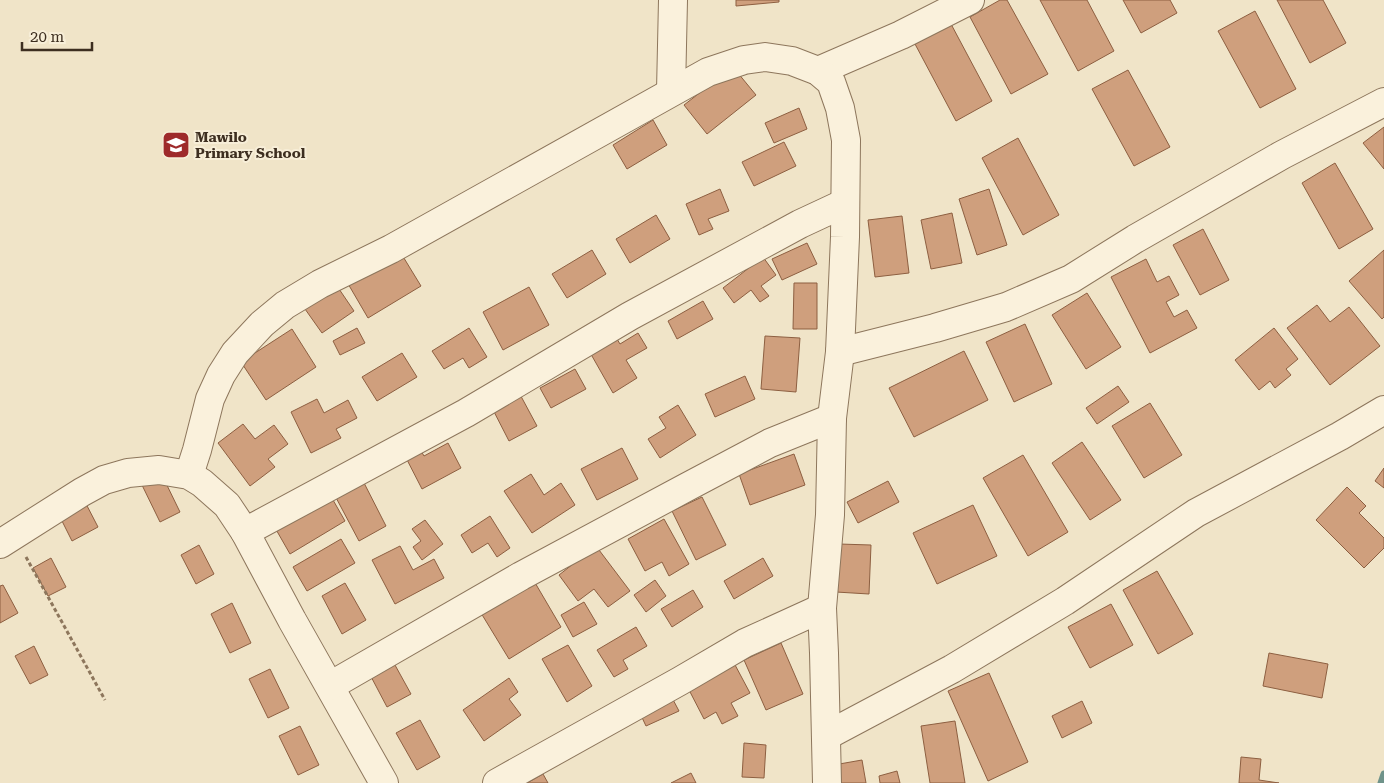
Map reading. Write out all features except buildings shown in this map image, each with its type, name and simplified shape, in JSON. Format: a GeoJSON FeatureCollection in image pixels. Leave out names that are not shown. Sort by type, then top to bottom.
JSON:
{"type":"FeatureCollection","features":[{"type":"Feature","properties":{"kind":"street"},"geometry":{"type":"LineString","coordinates":[[671,91],[673,0]]}},
{"type":"Feature","properties":{"kind":"street"},"geometry":{"type":"LineString","coordinates":[[818,71],[901,34],[970,0]]}},
{"type":"Feature","properties":{"kind":"street"},"geometry":{"type":"LineString","coordinates":[[189,475],[210,399],[221,375],[244,343],[262,324],[285,305],[320,284],[391,249],[708,72],[744,60],[765,57],[792,61],[818,71],[831,82],[840,108],[846,140],[846,203],[840,352],[832,418],[830,515],[822,608],[827,783]]}},
{"type":"Feature","properties":{"kind":"street"},"geometry":{"type":"LineString","coordinates":[[840,352],[935,328],[1006,307],[1071,279],[1135,239],[1282,155],[1384,102]]}},
{"type":"Feature","properties":{"kind":"street"},"geometry":{"type":"LineString","coordinates":[[245,532],[466,413],[630,316],[800,224],[846,203]]}},
{"type":"Feature","properties":{"kind":"street"},"geometry":{"type":"LineString","coordinates":[[826,736],[952,670],[1065,601],[1196,513],[1340,436],[1384,410]]}},
{"type":"Feature","properties":{"kind":"street"},"geometry":{"type":"LineString","coordinates":[[330,686],[521,576],[687,487],[770,443],[832,418]]}},
{"type":"Feature","properties":{"kind":"street"},"geometry":{"type":"LineString","coordinates":[[7,540],[104,480],[128,473],[159,470],[189,475],[202,483],[227,505],[245,532],[292,620],[384,783]]}},
{"type":"Feature","properties":{"kind":"street"},"geometry":{"type":"LineString","coordinates":[[497,783],[745,643],[822,608]]}},
{"type":"Feature","properties":{"kind":"path"},"geometry":{"type":"LineString","coordinates":[[7,540],[105,700]]}},
{"type":"Feature","properties":{"kind":"waterway"},"geometry":{"type":"LineString","coordinates":[[1381,783],[1384,774]]}},
{"type":"Feature","properties":{"kind":"place","name":"Mawilo Primary School"},"geometry":{"type":"Point","coordinates":[176,145]}}]}
